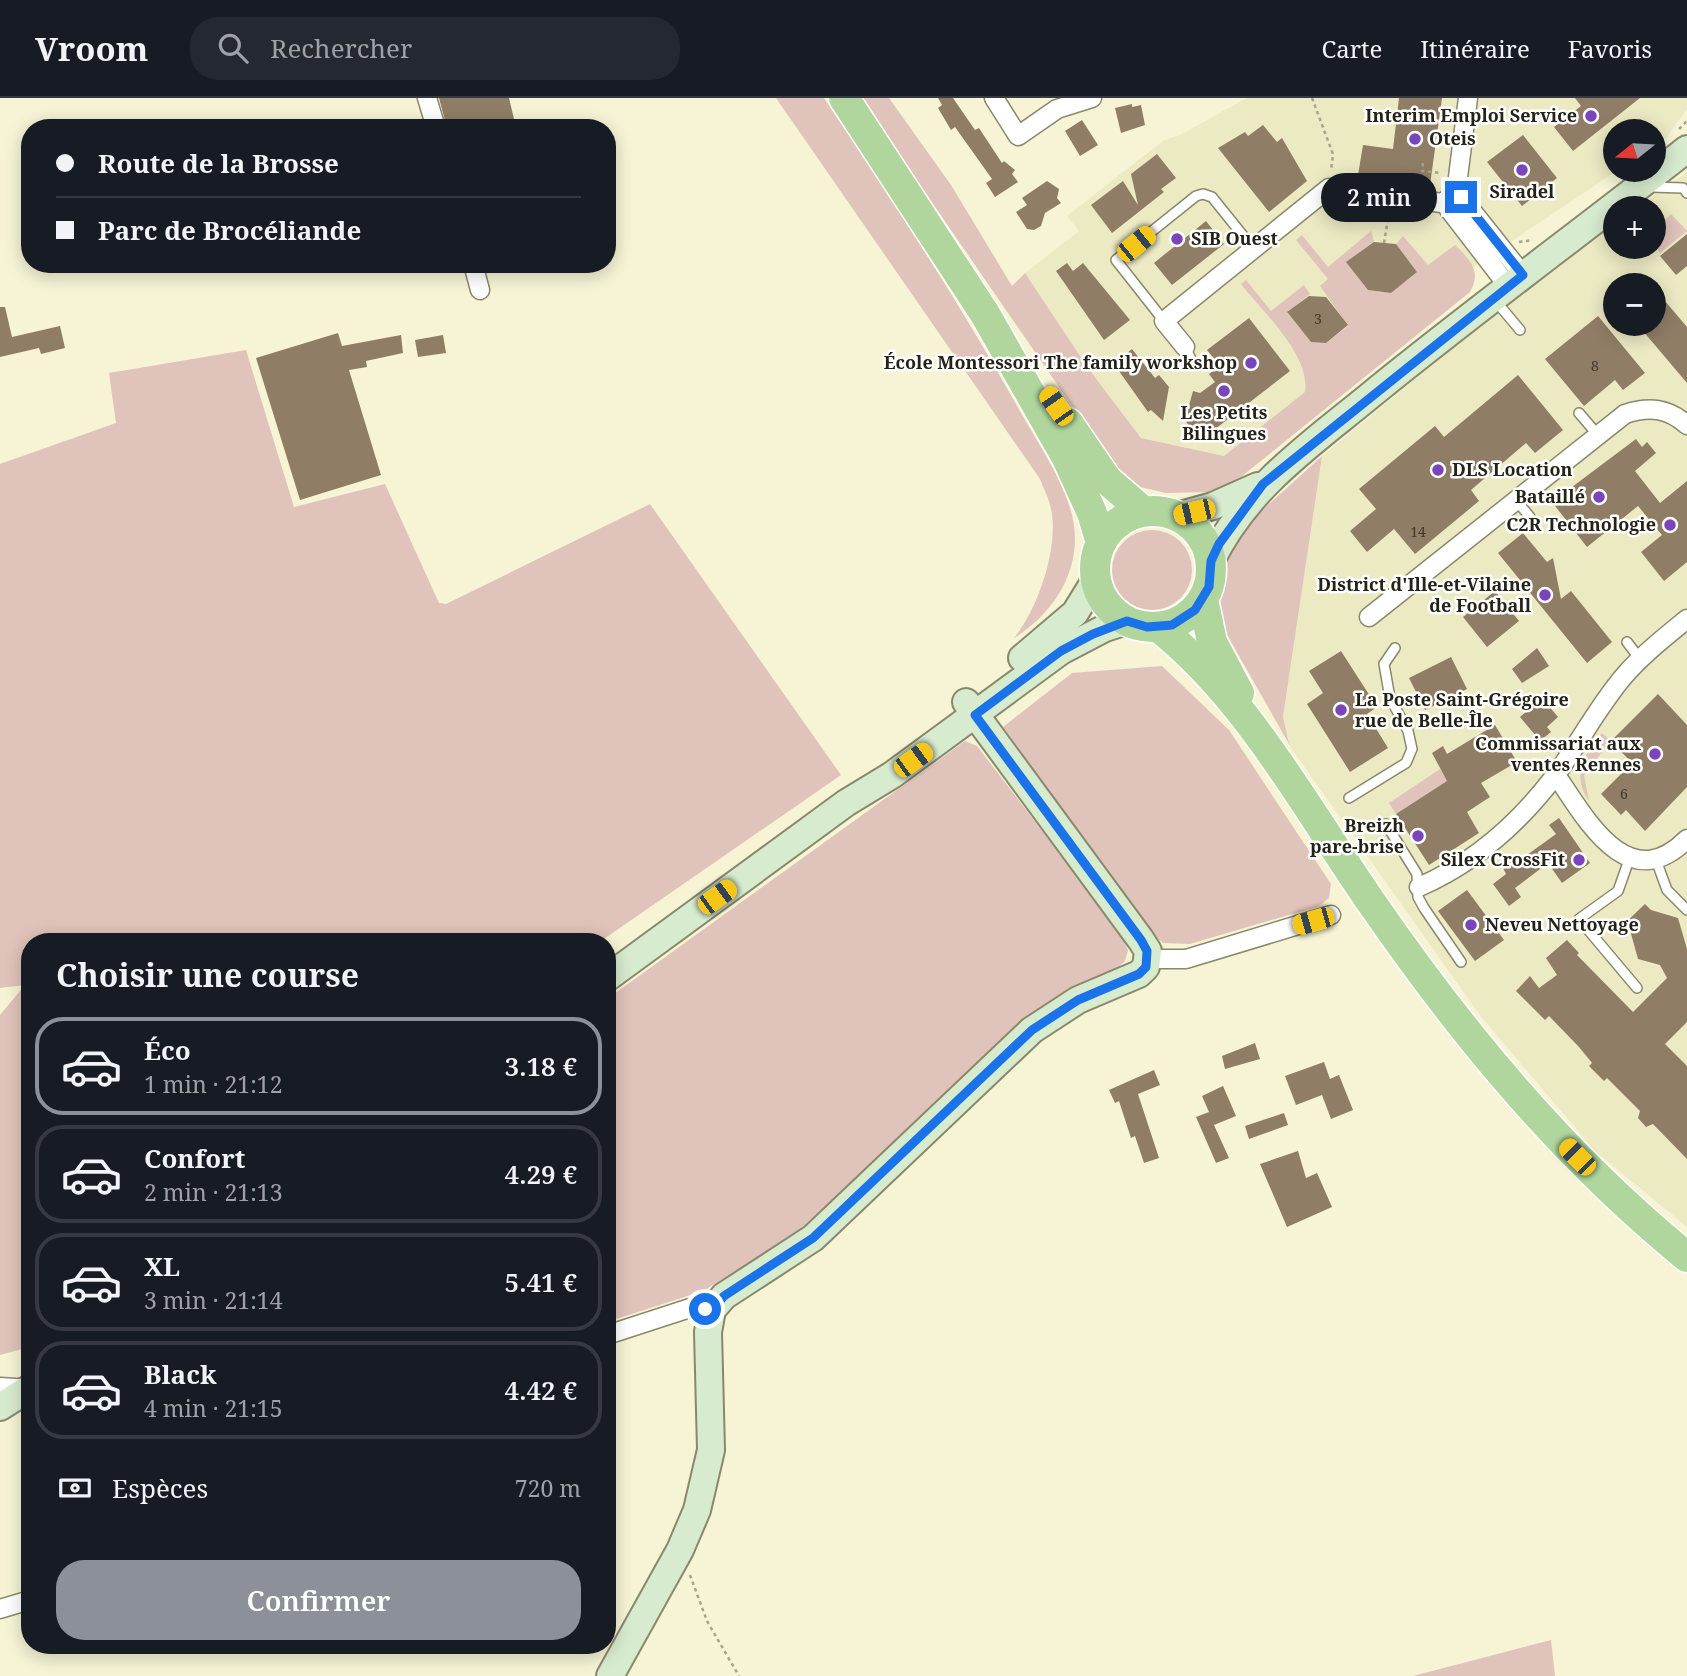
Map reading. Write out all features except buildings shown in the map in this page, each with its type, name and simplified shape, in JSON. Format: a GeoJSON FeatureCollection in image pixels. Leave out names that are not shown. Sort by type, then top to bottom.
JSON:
{"type":"FeatureCollection","features":[{"type":"Feature","properties":{"kind":"main road"},"geometry":{"type":"LineString","coordinates":[[844,98],[985,314],[1068,458],[1092,513],[1101,543]]}},
{"type":"Feature","properties":{"kind":"main road"},"geometry":{"type":"LineString","coordinates":[[1634,196],[1687,149]]}},
{"type":"Feature","properties":{"kind":"main road"},"geometry":{"type":"LineString","coordinates":[[1263,484],[1213,506],[1177,516],[1143,512],[1118,522],[1101,543],[1097,554],[1096,579],[1106,604],[1127,621],[1158,627],[1184,619],[1203,599],[1209,587],[1211,561],[1229,527],[1263,484],[1508,286],[1603,219]]}},
{"type":"Feature","properties":{"kind":"main road"},"geometry":{"type":"LineString","coordinates":[[985,314],[1024,360],[1107,480],[1143,512]]}},
{"type":"Feature","properties":{"kind":"main road"},"geometry":{"type":"LineString","coordinates":[[1177,516],[1200,534],[1211,561]]}},
{"type":"Feature","properties":{"kind":"main road"},"geometry":{"type":"LineString","coordinates":[[616,971],[846,803],[892,775],[1066,624],[1083,604],[1096,579]]}},
{"type":"Feature","properties":{"kind":"main road"},"geometry":{"type":"LineString","coordinates":[[1203,599],[1212,642],[1263,740]]}},
{"type":"Feature","properties":{"kind":"main road"},"geometry":{"type":"LineString","coordinates":[[971,708],[1070,646],[1127,621]]}},
{"type":"Feature","properties":{"kind":"main road"},"geometry":{"type":"LineString","coordinates":[[1158,627],[1205,671],[1263,740],[1402,947],[1490,1062],[1591,1171],[1687,1257]]}},
{"type":"Feature","properties":{"kind":"main road"},"geometry":{"type":"LineString","coordinates":[[610,1676],[680,1550],[697,1510],[711,1450],[708,1332],[712,1310],[724,1296],[813,1238],[1032,1030],[1078,1000],[1139,974],[1149,959],[1141,940],[971,708]]}},
{"type":"Feature","properties":{"kind":"main road"},"geometry":{"type":"LineString","coordinates":[[0,1407],[21,1393]]}},
{"type":"Feature","properties":{"kind":"street"},"geometry":{"type":"LineString","coordinates":[[428,98],[434,119]]}},
{"type":"Feature","properties":{"kind":"street"},"geometry":{"type":"LineString","coordinates":[[995,98],[1018,136],[1057,109],[1092,98]]}},
{"type":"Feature","properties":{"kind":"street"},"geometry":{"type":"LineString","coordinates":[[1189,355],[1164,321],[1329,188],[1442,203],[1451,199],[1456,194],[1468,98]]}},
{"type":"Feature","properties":{"kind":"street"},"geometry":{"type":"LineString","coordinates":[[1451,199],[1448,208],[1508,286]]}},
{"type":"Feature","properties":{"kind":"street"},"geometry":{"type":"LineString","coordinates":[[476,273],[481,290]]}},
{"type":"Feature","properties":{"kind":"street"},"geometry":{"type":"LineString","coordinates":[[1369,617],[1625,414],[1639,409],[1662,409],[1687,425]]}},
{"type":"Feature","properties":{"kind":"street"},"geometry":{"type":"LineString","coordinates":[[1419,887],[1456,870],[1504,832],[1556,775],[1588,722],[1640,659],[1687,619]]}},
{"type":"Feature","properties":{"kind":"street"},"geometry":{"type":"LineString","coordinates":[[1556,775],[1595,833],[1610,848],[1630,857],[1656,860],[1675,850],[1687,839]]}},
{"type":"Feature","properties":{"kind":"street"},"geometry":{"type":"LineString","coordinates":[[1149,959],[1186,959],[1331,915]]}},
{"type":"Feature","properties":{"kind":"street"},"geometry":{"type":"LineString","coordinates":[[616,1332],[690,1308],[712,1310]]}},
{"type":"Feature","properties":{"kind":"street"},"geometry":{"type":"LineString","coordinates":[[0,1387],[21,1388]]}},
{"type":"Feature","properties":{"kind":"street"},"geometry":{"type":"LineString","coordinates":[[0,1609],[21,1603]]}},
{"type":"Feature","properties":{"kind":"lane"},"geometry":{"type":"LineString","coordinates":[[1638,196],[1657,186],[1683,188],[1687,193]]}},
{"type":"Feature","properties":{"kind":"lane"},"geometry":{"type":"LineString","coordinates":[[1164,321],[1116,260],[1203,194],[1212,197],[1253,248]]}},
{"type":"Feature","properties":{"kind":"lane"},"geometry":{"type":"LineString","coordinates":[[1508,286],[1520,330]]}},
{"type":"Feature","properties":{"kind":"lane"},"geometry":{"type":"LineString","coordinates":[[1579,413],[1597,434]]}},
{"type":"Feature","properties":{"kind":"lane"},"geometry":{"type":"LineString","coordinates":[[1516,500],[1530,516]]}},
{"type":"Feature","properties":{"kind":"lane"},"geometry":{"type":"LineString","coordinates":[[1627,642],[1640,659]]}},
{"type":"Feature","properties":{"kind":"lane"},"geometry":{"type":"LineString","coordinates":[[1349,798],[1406,763],[1412,749],[1408,731],[1390,698],[1384,664],[1395,648]]}},
{"type":"Feature","properties":{"kind":"lane"},"geometry":{"type":"LineString","coordinates":[[1385,824],[1417,874],[1419,897],[1424,908],[1461,962]]}},
{"type":"Feature","properties":{"kind":"lane"},"geometry":{"type":"LineString","coordinates":[[1630,857],[1618,891],[1579,919],[1637,988]]}},
{"type":"Feature","properties":{"kind":"lane"},"geometry":{"type":"LineString","coordinates":[[1656,860],[1667,890],[1687,911]]}},
{"type":"Feature","properties":{"kind":"path"},"geometry":{"type":"LineString","coordinates":[[1312,98],[1333,155],[1329,188]]}},
{"type":"Feature","properties":{"kind":"path"},"geometry":{"type":"LineString","coordinates":[[1423,163],[1422,171],[1458,176]]}},
{"type":"Feature","properties":{"kind":"path"},"geometry":{"type":"LineString","coordinates":[[1384,243],[1389,213]]}},
{"type":"Feature","properties":{"kind":"path"},"geometry":{"type":"LineString","coordinates":[[680,1550],[707,1621],[738,1676]]}},
{"type":"Feature","properties":{"kind":"shaded area"},"geometry":{"type":"Polygon","coordinates":[[[776,98],[824,98],[947,287],[1059,481],[1070,508],[1074,528],[1075,547],[1071,565],[1056,599],[1030,627],[1014,638],[1039,593],[1050,556],[1053,520],[1040,479],[776,98]]]}},
{"type":"Feature","properties":{"kind":"shaded area"},"geometry":{"type":"Polygon","coordinates":[[[860,98],[889,98],[951,185],[1012,286],[1025,273],[1088,368],[1141,438],[1224,456],[1305,392],[1305,378],[1293,349],[1241,284],[1246,280],[1271,311],[1304,285],[1310,294],[1287,313],[1311,342],[1326,343],[1348,326],[1320,286],[1328,279],[1296,240],[1302,235],[1328,267],[1371,231],[1374,242],[1347,262],[1368,290],[1391,293],[1417,272],[1396,244],[1403,236],[1428,265],[1455,245],[1473,266],[1473,285],[1470,292],[1241,477],[1211,492],[1166,493],[1140,487],[1110,461],[860,98]]]}},
{"type":"Feature","properties":{"kind":"shaded area"},"geometry":{"type":"Polygon","coordinates":[[[1247,98],[1687,98],[1687,109],[1666,138],[1666,119],[1603,119],[1603,180],[1472,268],[1224,456],[1141,438],[1088,368],[1025,273],[1079,231],[1067,216],[1164,140],[1180,135],[1247,98]]]}},
{"type":"Feature","properties":{"kind":"shaded area"},"geometry":{"type":"Polygon","coordinates":[[[1687,172],[1687,1227],[1595,1151],[1479,1014],[1289,745],[1283,718],[1322,456],[1490,317],[1603,233],[1603,259],[1666,259],[1666,196],[1654,196],[1687,172]]]}},
{"type":"Feature","properties":{"kind":"shaded area"},"geometry":{"type":"Polygon","coordinates":[[[1671,214],[1687,231],[1666,248],[1666,219],[1671,214]]]}},
{"type":"Feature","properties":{"kind":"shaded area"},"geometry":{"type":"Polygon","coordinates":[[[246,350],[294,507],[385,484],[439,603],[446,604],[650,504],[841,775],[613,933],[21,933],[21,985],[0,988],[0,464],[116,423],[109,373],[246,350]]]}},
{"type":"Feature","properties":{"kind":"shaded area"},"geometry":{"type":"Polygon","coordinates":[[[1322,456],[1283,717],[1289,744],[1227,635],[1218,606],[1227,554],[1247,524],[1322,456]]]}},
{"type":"Feature","properties":{"kind":"shaded area"},"geometry":{"type":"Polygon","coordinates":[[[1152,530],[1167,533],[1180,542],[1189,555],[1192,570],[1189,585],[1180,598],[1167,607],[1152,610],[1137,607],[1124,598],[1115,585],[1112,570],[1115,555],[1124,542],[1137,533],[1152,530]]]}},
{"type":"Feature","properties":{"kind":"shaded area"},"geometry":{"type":"Polygon","coordinates":[[[1162,666],[1229,730],[1331,884],[1329,898],[1319,906],[1190,944],[1164,943],[1152,936],[1003,727],[1072,673],[1162,666]]]}},
{"type":"Feature","properties":{"kind":"shaded area"},"geometry":{"type":"Polygon","coordinates":[[[1602,733],[1611,741],[1584,775],[1589,801],[1580,773],[1585,757],[1602,733]]]}},
{"type":"Feature","properties":{"kind":"shaded area"},"geometry":{"type":"Polygon","coordinates":[[[965,741],[977,746],[1120,932],[1128,950],[1125,961],[1107,977],[1029,1018],[785,1243],[703,1291],[616,1319],[616,993],[965,741]]]}},
{"type":"Feature","properties":{"kind":"shaded area"},"geometry":{"type":"Polygon","coordinates":[[[1440,769],[1469,817],[1437,788],[1396,814],[1389,803],[1440,769]]]}},
{"type":"Feature","properties":{"kind":"shaded area"},"geometry":{"type":"Polygon","coordinates":[[[21,990],[21,1349],[0,1355],[0,1015],[21,990]]]}},
{"type":"Feature","properties":{"kind":"shaded area"},"geometry":{"type":"Polygon","coordinates":[[[1551,1640],[1555,1676],[1413,1676],[1551,1640]]]}},
{"type":"Feature","properties":{"kind":"place","name":"Interim Emploi Service"},"geometry":{"type":"Point","coordinates":[1591,116]}},
{"type":"Feature","properties":{"kind":"place","name":"Oteis"},"geometry":{"type":"Point","coordinates":[1415,139]}},
{"type":"Feature","properties":{"kind":"place","name":"Siradel"},"geometry":{"type":"Point","coordinates":[1522,170]}},
{"type":"Feature","properties":{"kind":"place","name":"SIB Ouest"},"geometry":{"type":"Point","coordinates":[1177,239]}},
{"type":"Feature","properties":{"kind":"place","name":"École Montessori The family workshop"},"geometry":{"type":"Point","coordinates":[1251,363]}},
{"type":"Feature","properties":{"kind":"place","name":"Les Petits Bilingues"},"geometry":{"type":"Point","coordinates":[1224,391]}},
{"type":"Feature","properties":{"kind":"place","name":"DLS Location"},"geometry":{"type":"Point","coordinates":[1438,470]}},
{"type":"Feature","properties":{"kind":"place","name":"Bataillé"},"geometry":{"type":"Point","coordinates":[1599,497]}},
{"type":"Feature","properties":{"kind":"place","name":"C2R Technologie"},"geometry":{"type":"Point","coordinates":[1670,525]}},
{"type":"Feature","properties":{"kind":"place","name":"District d'Ille-et-Vilaine de Football"},"geometry":{"type":"Point","coordinates":[1545,595]}},
{"type":"Feature","properties":{"kind":"place","name":"La Poste Saint-Grégoire rue de Belle-Île"},"geometry":{"type":"Point","coordinates":[1341,710]}},
{"type":"Feature","properties":{"kind":"place","name":"Commissariat aux ventes Rennes"},"geometry":{"type":"Point","coordinates":[1655,754]}},
{"type":"Feature","properties":{"kind":"place","name":"Breizh pare-brise"},"geometry":{"type":"Point","coordinates":[1418,836]}},
{"type":"Feature","properties":{"kind":"place","name":"Silex CrossFit"},"geometry":{"type":"Point","coordinates":[1579,860]}},
{"type":"Feature","properties":{"kind":"place","name":"Neveu Nettoyage"},"geometry":{"type":"Point","coordinates":[1471,925]}},
{"type":"Feature","properties":{"kind":"route"},"geometry":{"type":"LineString","coordinates":[[705,1309],[712,1310],[724,1296],[813,1238],[1032,1030],[1064,1007],[1139,974],[1146,967],[1149,959],[1141,940],[975,715],[1061,651],[1105,628],[1127,621],[1158,627],[1172,625],[1184,619],[1195,610],[1209,587],[1211,561],[1219,544],[1263,484],[1425,350],[1523,275],[1461,197]]}}]}
